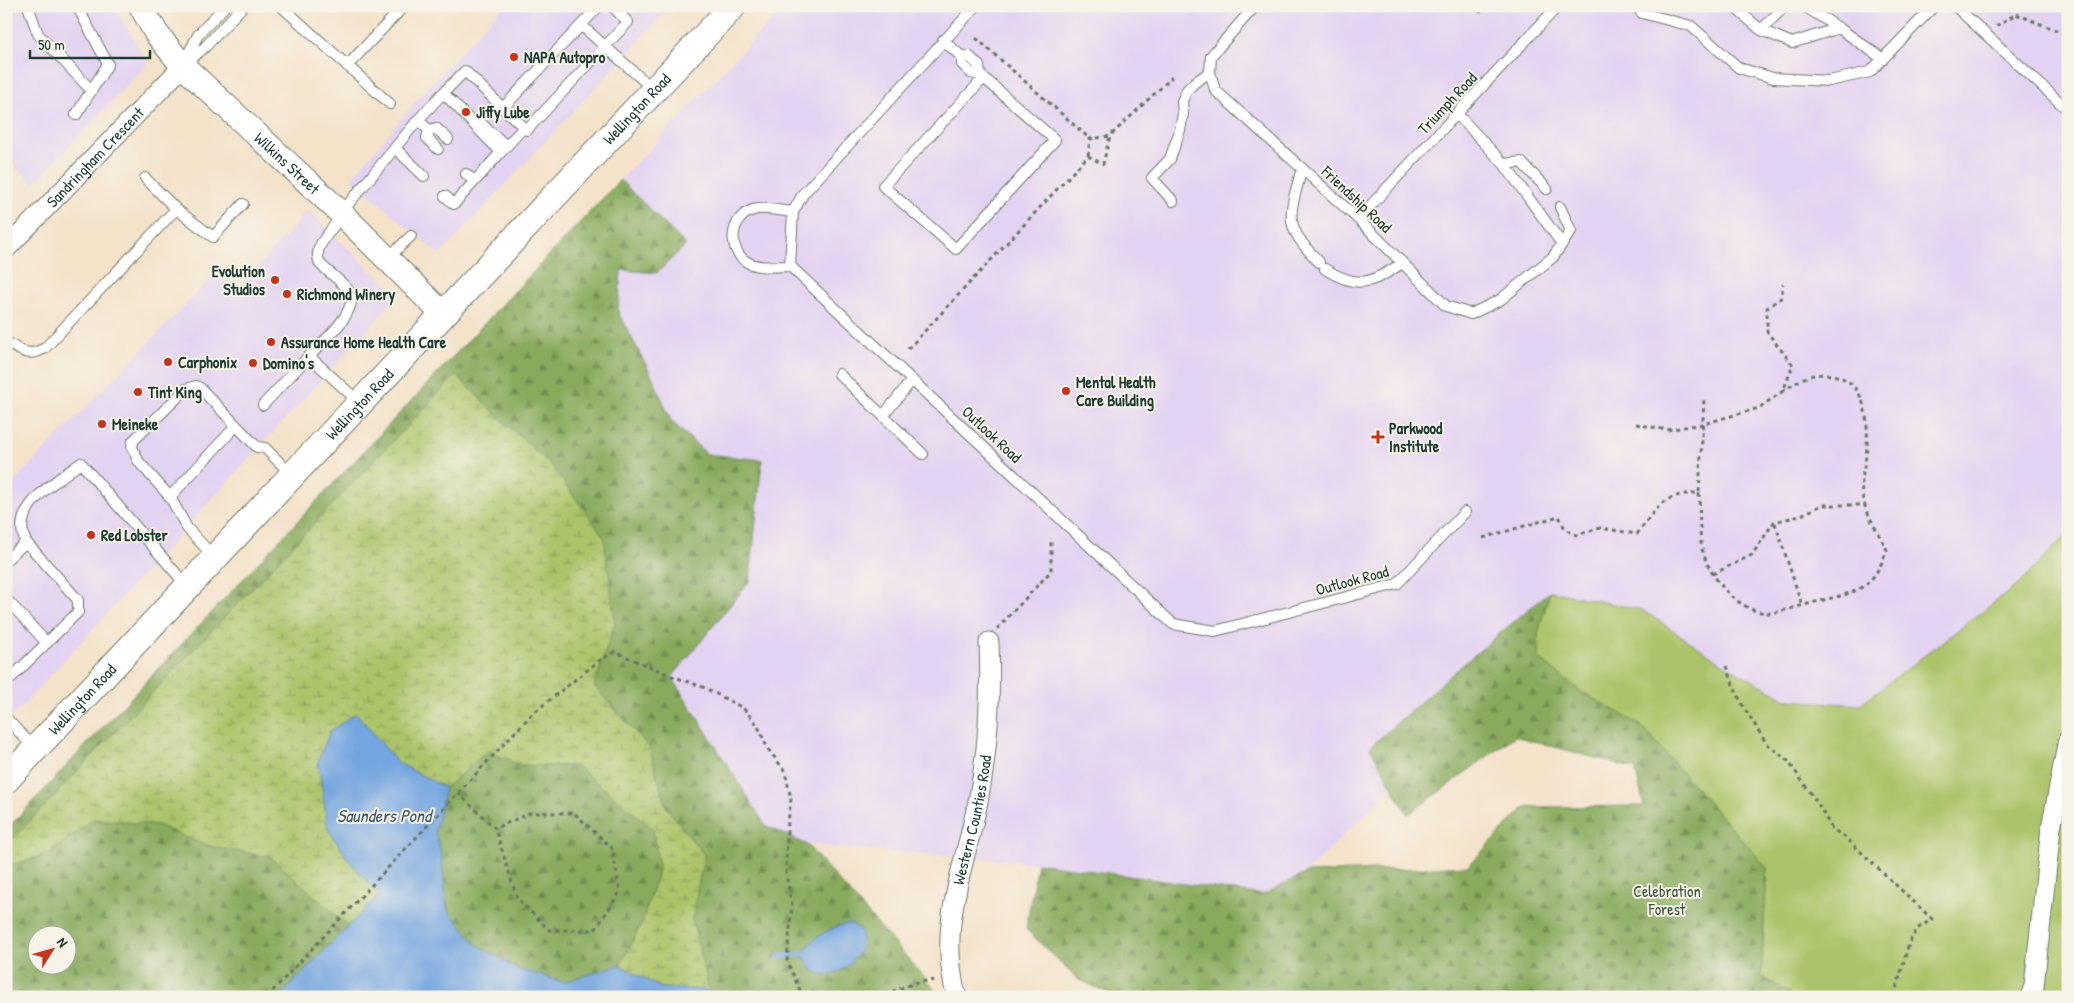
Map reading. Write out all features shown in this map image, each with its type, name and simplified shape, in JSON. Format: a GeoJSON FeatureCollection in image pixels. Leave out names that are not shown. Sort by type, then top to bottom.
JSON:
{"type":"FeatureCollection","features":[{"type":"Feature","properties":{"kind":"main road","name":"Wellington Road"},"geometry":{"type":"LineString","coordinates":[[6,780],[733,6]]}},
{"type":"Feature","properties":{"kind":"street","name":"Wilkins Street"},"geometry":{"type":"LineString","coordinates":[[141,6],[156,33],[183,66],[341,213],[443,314]]}},
{"type":"Feature","properties":{"kind":"street","name":"Sandringham Crescent"},"geometry":{"type":"LineString","coordinates":[[6,249],[183,66]]}},
{"type":"Feature","properties":{"kind":"street","name":"Western Counties Road"},"geometry":{"type":"LineString","coordinates":[[957,997],[952,979],[950,924],[979,798],[988,742],[992,636]]}},
{"type":"Feature","properties":{"kind":"street"},"geometry":{"type":"LineString","coordinates":[[2030,997],[2034,986],[2051,828],[2068,740]]}},
{"type":"Feature","properties":{"kind":"lane"},"geometry":{"type":"LineString","coordinates":[[28,6],[38,34],[91,90]]}},
{"type":"Feature","properties":{"kind":"lane"},"geometry":{"type":"LineString","coordinates":[[76,6],[108,64],[76,115]]}},
{"type":"Feature","properties":{"kind":"lane"},"geometry":{"type":"LineString","coordinates":[[183,66],[198,35],[225,6]]}},
{"type":"Feature","properties":{"kind":"lane"},"geometry":{"type":"LineString","coordinates":[[183,66],[205,47],[243,6]]}},
{"type":"Feature","properties":{"kind":"lane"},"geometry":{"type":"LineString","coordinates":[[281,6],[390,104]]}},
{"type":"Feature","properties":{"kind":"lane"},"geometry":{"type":"LineString","coordinates":[[347,66],[404,6]]}},
{"type":"Feature","properties":{"kind":"lane"},"geometry":{"type":"LineString","coordinates":[[503,108],[599,6]]}},
{"type":"Feature","properties":{"kind":"lane"},"geometry":{"type":"LineString","coordinates":[[263,405],[341,323],[350,303],[349,291],[323,267],[318,259],[319,246],[333,228],[341,213],[418,120],[465,71],[527,130],[628,22],[612,6]]}},
{"type":"Feature","properties":{"kind":"lane"},"geometry":{"type":"LineString","coordinates":[[793,212],[758,209],[748,212],[738,221],[734,231],[734,244],[738,255],[749,263],[765,267],[790,266],[793,212],[803,194],[976,6]]}},
{"type":"Feature","properties":{"kind":"lane"},"geometry":{"type":"LineString","coordinates":[[1173,200],[1152,178],[1170,158],[1180,130],[1183,114],[1182,101],[1187,90],[1210,72],[1211,56],[1255,6]]}},
{"type":"Feature","properties":{"kind":"lane","name":"Triumph Road"},"geometry":{"type":"LineString","coordinates":[[1358,219],[1558,6]]}},
{"type":"Feature","properties":{"kind":"lane"},"geometry":{"type":"LineString","coordinates":[[1733,6],[1761,30],[1792,43],[1840,28]]}},
{"type":"Feature","properties":{"kind":"lane"},"geometry":{"type":"LineString","coordinates":[[1761,30],[1785,6]]}},
{"type":"Feature","properties":{"kind":"lane"},"geometry":{"type":"LineString","coordinates":[[1804,6],[1840,28],[1883,59]]}},
{"type":"Feature","properties":{"kind":"lane"},"geometry":{"type":"LineString","coordinates":[[1638,7],[1642,12],[1691,26],[1739,68],[1773,78],[1829,81],[1870,72],[1934,6]]}},
{"type":"Feature","properties":{"kind":"lane"},"geometry":{"type":"LineString","coordinates":[[1955,6],[2068,110]]}},
{"type":"Feature","properties":{"kind":"lane"},"geometry":{"type":"LineString","coordinates":[[580,25],[654,90]]}},
{"type":"Feature","properties":{"kind":"lane"},"geometry":{"type":"LineString","coordinates":[[943,40],[962,57],[962,64],[971,73],[982,76],[1055,140],[956,249],[883,186],[982,76]]}},
{"type":"Feature","properties":{"kind":"lane","name":"Friendship Road"},"geometry":{"type":"LineString","coordinates":[[1210,72],[1215,90],[1358,219],[1446,306],[1471,314],[1500,300],[1553,257],[1571,231],[1560,207]]}},
{"type":"Feature","properties":{"kind":"lane"},"geometry":{"type":"LineString","coordinates":[[444,93],[474,123],[478,130],[504,149]]}},
{"type":"Feature","properties":{"kind":"lane"},"geometry":{"type":"LineString","coordinates":[[1457,114],[1504,164],[1562,244]]}},
{"type":"Feature","properties":{"kind":"lane"},"geometry":{"type":"LineString","coordinates":[[418,120],[429,130]]}},
{"type":"Feature","properties":{"kind":"lane"},"geometry":{"type":"LineString","coordinates":[[474,123],[480,122],[504,149]]}},
{"type":"Feature","properties":{"kind":"lane"},"geometry":{"type":"LineString","coordinates":[[445,196],[454,204],[470,177],[504,149],[524,127]]}},
{"type":"Feature","properties":{"kind":"lane"},"geometry":{"type":"LineString","coordinates":[[429,130],[436,128],[448,139]]}},
{"type":"Feature","properties":{"kind":"lane"},"geometry":{"type":"LineString","coordinates":[[429,130],[427,138],[438,149]]}},
{"type":"Feature","properties":{"kind":"lane"},"geometry":{"type":"LineString","coordinates":[[395,148],[424,176]]}},
{"type":"Feature","properties":{"kind":"lane"},"geometry":{"type":"LineString","coordinates":[[1504,164],[1521,162],[1547,189]]}},
{"type":"Feature","properties":{"kind":"lane"},"geometry":{"type":"LineString","coordinates":[[1302,168],[1292,210],[1292,225],[1296,237],[1322,265],[1336,276],[1353,281],[1372,282],[1402,263]]}},
{"type":"Feature","properties":{"kind":"lane"},"geometry":{"type":"LineString","coordinates":[[145,178],[176,209],[213,237],[243,204]]}},
{"type":"Feature","properties":{"kind":"lane"},"geometry":{"type":"LineString","coordinates":[[6,342],[25,353],[33,353],[45,348],[176,209]]}},
{"type":"Feature","properties":{"kind":"lane"},"geometry":{"type":"LineString","coordinates":[[388,258],[411,236]]}},
{"type":"Feature","properties":{"kind":"lane","name":"Outlook Road"},"geometry":{"type":"LineString","coordinates":[[790,266],[1173,624],[1215,631],[1397,584],[1465,512]]}},
{"type":"Feature","properties":{"kind":"lane"},"geometry":{"type":"LineString","coordinates":[[309,356],[359,403]]}},
{"type":"Feature","properties":{"kind":"lane"},"geometry":{"type":"LineString","coordinates":[[839,374],[923,454]]}},
{"type":"Feature","properties":{"kind":"lane"},"geometry":{"type":"LineString","coordinates":[[883,416],[912,380]]}},
{"type":"Feature","properties":{"kind":"lane"},"geometry":{"type":"LineString","coordinates":[[215,558],[187,528],[170,497],[139,462],[132,446],[133,441],[191,386],[200,388],[257,447],[265,448],[292,475]]}},
{"type":"Feature","properties":{"kind":"lane"},"geometry":{"type":"LineString","coordinates":[[170,497],[236,426]]}},
{"type":"Feature","properties":{"kind":"lane"},"geometry":{"type":"LineString","coordinates":[[6,682],[78,612],[78,600],[26,542],[21,530],[23,516],[40,493],[81,463],[188,587]]}},
{"type":"Feature","properties":{"kind":"lane"},"geometry":{"type":"LineString","coordinates":[[6,560],[26,542]]}},
{"type":"Feature","properties":{"kind":"lane"},"geometry":{"type":"LineString","coordinates":[[6,599],[47,643]]}},
{"type":"Feature","properties":{"kind":"lane"},"geometry":{"type":"LineString","coordinates":[[6,718],[35,749]]}},
{"type":"Feature","properties":{"kind":"path"},"geometry":{"type":"LineString","coordinates":[[1480,13],[1482,6]]}},
{"type":"Feature","properties":{"kind":"path"},"geometry":{"type":"LineString","coordinates":[[1996,26],[2016,14],[2068,35]]}},
{"type":"Feature","properties":{"kind":"path"},"geometry":{"type":"LineString","coordinates":[[976,38],[1090,139]]}},
{"type":"Feature","properties":{"kind":"path"},"geometry":{"type":"LineString","coordinates":[[1088,156],[1103,164],[1110,136],[1172,77]]}},
{"type":"Feature","properties":{"kind":"path"},"geometry":{"type":"LineString","coordinates":[[1090,139],[1110,136]]}},
{"type":"Feature","properties":{"kind":"path"},"geometry":{"type":"LineString","coordinates":[[908,349],[1088,156],[1090,139]]}},
{"type":"Feature","properties":{"kind":"path"},"geometry":{"type":"LineString","coordinates":[[1783,284],[1781,298],[1767,308],[1767,332],[1793,365],[1783,391]]}},
{"type":"Feature","properties":{"kind":"path"},"geometry":{"type":"LineString","coordinates":[[1636,424],[1666,430],[1703,424],[1759,408],[1783,391],[1812,375],[1835,376],[1850,381],[1860,394],[1866,419],[1867,446],[1862,469],[1862,494],[1887,550],[1880,569],[1864,587],[1768,613],[1748,609],[1729,594],[1713,574],[1701,544],[1699,493],[1703,424],[1704,399]]}},
{"type":"Feature","properties":{"kind":"path"},"geometry":{"type":"LineString","coordinates":[[1483,538],[1558,516],[1565,529],[1576,535],[1600,528],[1637,534],[1662,502],[1684,493],[1699,493]]}},
{"type":"Feature","properties":{"kind":"path"},"geometry":{"type":"LineString","coordinates":[[1713,574],[1752,555],[1774,522],[1799,516],[1822,506],[1866,505]]}},
{"type":"Feature","properties":{"kind":"path"},"geometry":{"type":"LineString","coordinates":[[1774,522],[1802,605]]}},
{"type":"Feature","properties":{"kind":"path"},"geometry":{"type":"LineString","coordinates":[[992,636],[1051,571],[1051,538]]}},
{"type":"Feature","properties":{"kind":"path"},"geometry":{"type":"LineString","coordinates":[[267,997],[284,976],[322,939],[532,714],[600,660],[615,652],[672,676],[703,686],[743,708],[757,724],[768,749],[785,771],[790,799],[786,874],[792,905],[787,962],[803,997]]}},
{"type":"Feature","properties":{"kind":"path"},"geometry":{"type":"LineString","coordinates":[[1727,666],[1742,704],[1766,743],[1788,761],[1817,802],[1832,829],[1845,837],[1932,919],[1917,929],[1909,943],[1894,997]]}},
{"type":"Feature","properties":{"kind":"path"},"geometry":{"type":"LineString","coordinates":[[458,793],[495,828],[517,898],[549,930],[595,930],[620,892],[612,848],[574,814],[530,813],[495,828]]}},
{"type":"Feature","properties":{"kind":"path"},"geometry":{"type":"LineString","coordinates":[[877,997],[918,982],[952,979]]}},
{"type":"Feature","properties":{"kind":"shaded area"},"geometry":{"type":"Polygon","coordinates":[[[6,6],[114,6],[148,63],[34,184],[6,158],[6,6]]]}},
{"type":"Feature","properties":{"kind":"shaded area"},"geometry":{"type":"Polygon","coordinates":[[[503,6],[671,6],[440,255],[351,179],[417,100],[503,6]]]}},
{"type":"Feature","properties":{"kind":"shaded area","name":"Parkwood Institute"},"geometry":{"type":"Polygon","coordinates":[[[785,6],[2068,6],[2068,533],[2019,584],[1859,705],[1788,700],[1727,666],[1642,610],[1550,591],[1370,747],[1392,787],[1306,873],[1263,895],[1037,863],[807,845],[765,825],[672,676],[750,581],[707,454],[671,421],[654,380],[618,312],[621,269],[686,245],[620,180],[785,6]]]}},
{"type":"Feature","properties":{"kind":"shaded area"},"geometry":{"type":"Polygon","coordinates":[[[308,210],[398,296],[6,724],[6,490],[217,272],[238,290],[308,210]]]}},
{"type":"Feature","properties":{"kind":"green space"},"geometry":{"type":"Polygon","coordinates":[[[620,180],[686,245],[657,273],[621,270],[618,312],[654,380],[671,421],[707,454],[762,460],[750,581],[672,677],[765,825],[807,845],[942,997],[716,997],[709,990],[692,919],[704,855],[666,807],[649,747],[594,686],[615,623],[502,420],[456,375],[6,846],[6,830],[620,180]],[[839,925],[808,945],[847,965],[861,946],[839,925]]]}},
{"type":"Feature","properties":{"kind":"green space"},"geometry":{"type":"Polygon","coordinates":[[[456,375],[551,465],[604,537],[615,623],[594,686],[649,747],[666,807],[704,855],[692,919],[709,990],[661,988],[620,965],[641,925],[659,868],[653,829],[577,766],[520,765],[488,751],[445,788],[397,762],[356,713],[328,829],[351,863],[379,895],[348,926],[271,857],[207,846],[158,825],[95,819],[46,855],[6,866],[6,846],[456,375]]]}},
{"type":"Feature","properties":{"kind":"green space"},"geometry":{"type":"Polygon","coordinates":[[[2068,533],[2068,997],[1795,997],[1761,976],[1767,868],[1579,690],[1538,658],[1538,633],[1550,591],[1642,610],[1727,666],[1788,700],[1859,705],[2019,584],[2068,533]]]}},
{"type":"Feature","properties":{"kind":"green space","name":"Celebration Forest"},"geometry":{"type":"Polygon","coordinates":[[[1550,591],[1538,633],[1538,658],[1579,690],[1640,725],[1767,868],[1761,976],[1795,997],[1118,997],[1077,979],[1026,929],[1037,863],[1263,895],[1306,873],[1468,866],[1525,807],[1644,806],[1635,769],[1515,736],[1408,815],[1370,747],[1445,680],[1550,591]]]}},
{"type":"Feature","properties":{"kind":"green space"},"geometry":{"type":"Polygon","coordinates":[[[488,751],[520,765],[577,766],[653,828],[659,868],[641,925],[620,965],[564,982],[517,969],[476,944],[447,909],[441,854],[435,831],[445,788],[488,751]]]}},
{"type":"Feature","properties":{"kind":"green space"},"geometry":{"type":"Polygon","coordinates":[[[95,819],[158,825],[207,846],[271,857],[348,926],[279,997],[6,997],[6,866],[46,855],[95,819]]]}},
{"type":"Feature","properties":{"kind":"water","name":"Saunders Pond"},"geometry":{"type":"Polygon","coordinates":[[[356,713],[397,762],[445,788],[435,831],[441,854],[447,909],[476,944],[517,969],[564,982],[620,965],[661,988],[709,990],[716,997],[279,997],[379,895],[351,863],[328,829],[318,761],[330,731],[356,713]]]}},
{"type":"Feature","properties":{"kind":"water"},"geometry":{"type":"Polygon","coordinates":[[[850,923],[861,931],[861,947],[853,960],[842,970],[828,975],[814,971],[803,954],[807,948],[823,934],[836,927],[850,923]]]}},
{"type":"Feature","properties":{"kind":"waterway"},"geometry":{"type":"LineString","coordinates":[[779,957],[803,954]]}},
{"type":"Feature","properties":{"kind":"place","name":"NAPA Autopro"},"geometry":{"type":"Point","coordinates":[514,57]}},
{"type":"Feature","properties":{"kind":"place","name":"Jiffy Lube"},"geometry":{"type":"Point","coordinates":[466,112]}},
{"type":"Feature","properties":{"kind":"place","name":"Evolution Studios"},"geometry":{"type":"Point","coordinates":[275,280]}},
{"type":"Feature","properties":{"kind":"place","name":"Richmond Winery"},"geometry":{"type":"Point","coordinates":[287,294]}},
{"type":"Feature","properties":{"kind":"place","name":"Assurance Home Health Care"},"geometry":{"type":"Point","coordinates":[271,342]}},
{"type":"Feature","properties":{"kind":"place","name":"Carphonix"},"geometry":{"type":"Point","coordinates":[168,362]}},
{"type":"Feature","properties":{"kind":"place","name":"Domino's"},"geometry":{"type":"Point","coordinates":[253,363]}},
{"type":"Feature","properties":{"kind":"place","name":"Mental Health Care Building"},"geometry":{"type":"Point","coordinates":[1066,391]}},
{"type":"Feature","properties":{"kind":"place","name":"Tint King"},"geometry":{"type":"Point","coordinates":[138,392]}},
{"type":"Feature","properties":{"kind":"place","name":"Meineke"},"geometry":{"type":"Point","coordinates":[102,424]}},
{"type":"Feature","properties":{"kind":"place","name":"Parkwood Institute"},"geometry":{"type":"Point","coordinates":[1378,437]}},
{"type":"Feature","properties":{"kind":"place","name":"Red Lobster"},"geometry":{"type":"Point","coordinates":[91,535]}}]}
